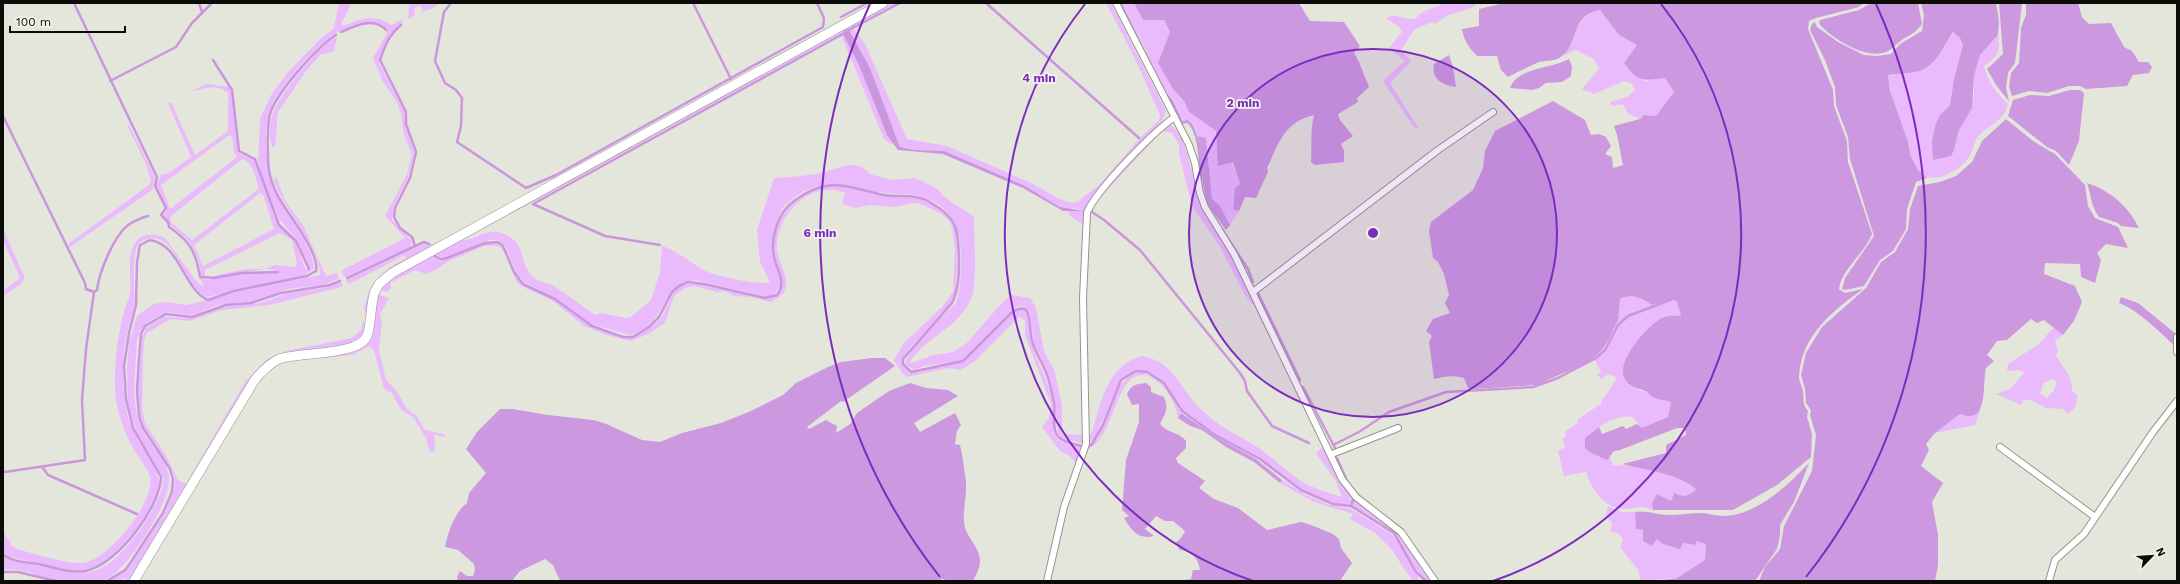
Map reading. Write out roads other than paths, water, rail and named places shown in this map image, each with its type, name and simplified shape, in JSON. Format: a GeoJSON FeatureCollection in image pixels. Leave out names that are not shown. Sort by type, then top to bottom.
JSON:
{"type":"FeatureCollection","features":[{"type":"Feature","properties":{"kind":"street"},"geometry":{"type":"LineString","coordinates":[[134,581],[254,381],[272,363],[290,357],[350,348],[360,343],[367,337],[372,300],[379,284],[392,273],[883,3]]}},
{"type":"Feature","properties":{"kind":"street"},"geometry":{"type":"LineString","coordinates":[[1116,3],[1153,78],[1175,118],[1195,163],[1200,193],[1205,207],[1234,254],[1349,490],[1401,532],[1435,581]]}},
{"type":"Feature","properties":{"kind":"street"},"geometry":{"type":"LineString","coordinates":[[1253,292],[1438,150],[1493,112]]}},
{"type":"Feature","properties":{"kind":"street"},"geometry":{"type":"LineString","coordinates":[[1046,581],[1064,507],[1085,446],[1083,298],[1087,213],[1090,204],[1161,126],[1175,118]]}},
{"type":"Feature","properties":{"kind":"street"},"geometry":{"type":"LineString","coordinates":[[2177,337],[2177,352]]}},
{"type":"Feature","properties":{"kind":"street"},"geometry":{"type":"LineString","coordinates":[[2049,581],[2055,560],[2084,534],[2152,432],[2177,401]]}},
{"type":"Feature","properties":{"kind":"street"},"geometry":{"type":"LineString","coordinates":[[1332,454],[1398,428]]}},
{"type":"Feature","properties":{"kind":"street"},"geometry":{"type":"LineString","coordinates":[[2000,447],[2095,517]]}},
{"type":"Feature","properties":{"kind":"waterway"},"geometry":{"type":"LineString","coordinates":[[74,3],[157,177],[155,186],[166,208],[161,215],[168,222],[169,227],[182,237],[191,248],[200,277],[214,278],[241,273],[278,272]]}},
{"type":"Feature","properties":{"kind":"waterway"},"geometry":{"type":"LineString","coordinates":[[199,3],[202,12]]}},
{"type":"Feature","properties":{"kind":"waterway"},"geometry":{"type":"LineString","coordinates":[[110,81],[176,47],[192,23],[212,3]]}},
{"type":"Feature","properties":{"kind":"waterway"},"geometry":{"type":"LineString","coordinates":[[451,3],[444,12],[435,61],[445,83],[456,90],[462,98],[461,126],[457,142],[526,188],[556,175],[823,27],[824,18],[817,3]]}},
{"type":"Feature","properties":{"kind":"waterway"},"geometry":{"type":"LineString","coordinates":[[693,3],[731,79]]}},
{"type":"Feature","properties":{"kind":"waterway"},"geometry":{"type":"LineString","coordinates":[[841,17],[867,3]]}},
{"type":"Feature","properties":{"kind":"waterway"},"geometry":{"type":"LineString","coordinates":[[849,30],[900,3]]}},
{"type":"Feature","properties":{"kind":"waterway"},"geometry":{"type":"LineString","coordinates":[[986,3],[1139,138]]}},
{"type":"Feature","properties":{"kind":"waterway"},"geometry":{"type":"LineString","coordinates":[[1120,3],[1150,63]]}},
{"type":"Feature","properties":{"kind":"waterway"},"geometry":{"type":"LineString","coordinates":[[341,32],[358,25],[370,23],[381,26],[386,30]]}},
{"type":"Feature","properties":{"kind":"waterway"},"geometry":{"type":"LineString","coordinates":[[401,25],[388,41],[380,60],[406,112],[406,124],[416,152],[410,178],[395,208],[394,217],[400,228],[412,237],[415,246]]}},
{"type":"Feature","properties":{"kind":"waterway"},"geometry":{"type":"LineString","coordinates":[[660,245],[605,236],[533,204],[843,34]]}},
{"type":"Feature","properties":{"kind":"waterway"},"geometry":{"type":"LineString","coordinates":[[3,554],[15,560],[64,570],[77,572],[89,570],[101,565],[125,545],[146,518],[154,503],[159,490],[161,477],[133,428],[126,399],[124,366],[129,333],[136,305],[137,262],[140,245],[150,240],[169,250],[193,287],[208,300],[234,291],[307,276],[316,271],[314,255],[280,200],[272,182],[268,163],[268,126],[270,114],[280,94],[308,60],[336,35]]}},
{"type":"Feature","properties":{"kind":"waterway"},"geometry":{"type":"LineString","coordinates":[[213,60],[232,90],[239,151],[255,159],[279,225],[296,241],[309,269]]}},
{"type":"Feature","properties":{"kind":"waterway"},"geometry":{"type":"LineString","coordinates":[[1164,92],[1172,101],[1182,123],[1187,121],[1195,132],[1199,149],[1201,182]]}},
{"type":"Feature","properties":{"kind":"waterway"},"geometry":{"type":"LineString","coordinates":[[3,116],[85,283],[86,289],[94,292],[97,290],[101,274],[112,246],[122,231],[133,222],[148,216]]}},
{"type":"Feature","properties":{"kind":"waterway"},"geometry":{"type":"LineString","coordinates":[[435,256],[441,259],[447,258],[485,243],[498,242],[503,246],[514,272],[523,284],[555,299],[592,326],[623,337],[633,337],[649,327],[659,317],[672,292],[679,286],[688,282],[704,284],[765,298],[777,295],[780,291],[781,282],[773,253],[776,228],[783,212],[788,206],[806,193],[817,188],[838,185],[884,195],[911,197],[926,200],[944,211],[956,228],[959,249],[958,281],[952,303],[903,359],[903,364],[911,372],[963,361],[1011,313],[1018,309],[1023,309],[1027,311],[1029,316],[1033,345],[1050,385],[1054,402],[1055,431],[1062,439],[1082,446]]}},
{"type":"Feature","properties":{"kind":"waterway"},"geometry":{"type":"LineString","coordinates":[[1092,212],[1140,250],[1240,373],[1245,381],[1247,391],[1272,426],[1309,443]]}},
{"type":"Feature","properties":{"kind":"waterway"},"geometry":{"type":"LineString","coordinates":[[1221,228],[1248,269],[1253,282]]}},
{"type":"Feature","properties":{"kind":"waterway"},"geometry":{"type":"LineString","coordinates":[[347,278],[424,242],[429,244]]}},
{"type":"Feature","properties":{"kind":"waterway"},"geometry":{"type":"LineString","coordinates":[[107,581],[125,570],[131,562],[163,513],[172,492],[173,479],[170,469],[143,428],[139,416],[137,391],[139,358],[141,334],[145,326],[166,314],[192,317],[226,305],[251,303],[281,293],[330,285],[340,281]]}},
{"type":"Feature","properties":{"kind":"waterway"},"geometry":{"type":"LineString","coordinates":[[5,472],[85,460],[82,400],[86,349],[94,292]]}},
{"type":"Feature","properties":{"kind":"waterway"},"geometry":{"type":"LineString","coordinates":[[1258,293],[1300,380]]}},
{"type":"Feature","properties":{"kind":"waterway"},"geometry":{"type":"LineString","coordinates":[[1333,445],[1359,432],[1389,412],[1446,392],[1533,387],[1558,378],[1596,358],[1605,350],[1618,325],[1628,316],[1678,297]]}},
{"type":"Feature","properties":{"kind":"waterway"},"geometry":{"type":"LineString","coordinates":[[1089,446],[1092,444],[1103,425],[1121,380],[1136,371],[1147,372],[1164,383],[1182,411],[1215,435],[1260,459],[1301,490],[1333,504],[1351,506],[1394,533],[1416,572],[1426,581]]}},
{"type":"Feature","properties":{"kind":"waterway"},"geometry":{"type":"LineString","coordinates":[[1303,387],[1335,448]]}},
{"type":"Feature","properties":{"kind":"waterway"},"geometry":{"type":"LineString","coordinates":[[1337,458],[1348,483]]}},
{"type":"Feature","properties":{"kind":"waterway"},"geometry":{"type":"LineString","coordinates":[[43,468],[48,475],[137,514]]}},
{"type":"Feature","properties":{"kind":"waterway"},"geometry":{"type":"LineString","coordinates":[[1351,506],[1353,500]]}},
{"type":"Feature","properties":{"kind":"waterway"},"geometry":{"type":"LineString","coordinates":[[3,572],[18,572],[56,581]]}}]}
